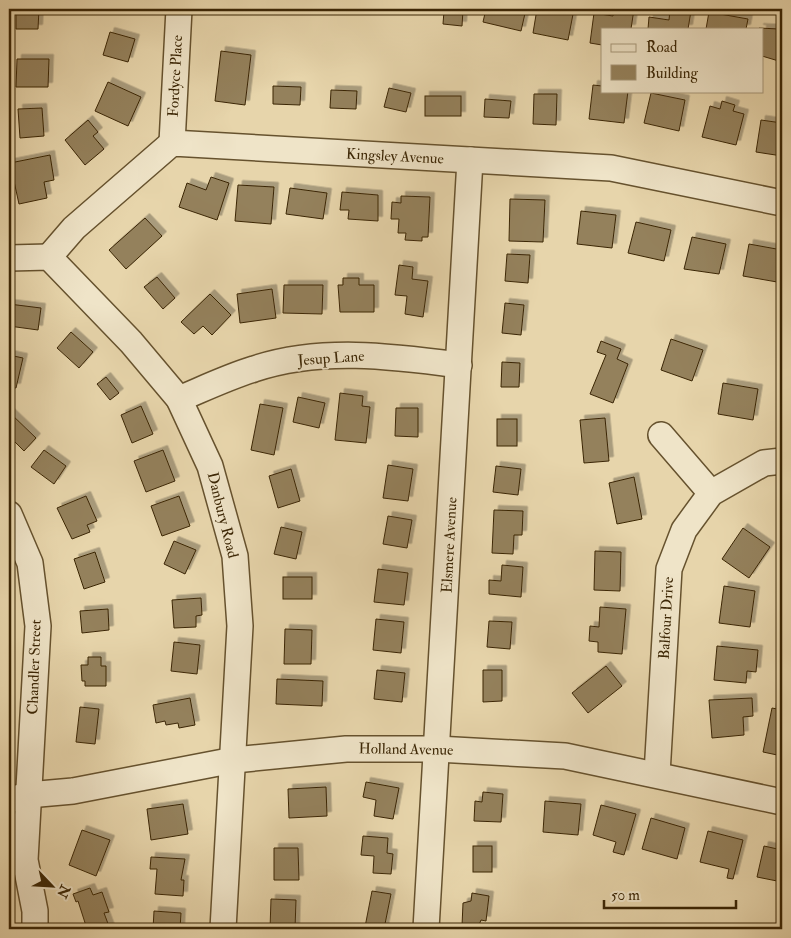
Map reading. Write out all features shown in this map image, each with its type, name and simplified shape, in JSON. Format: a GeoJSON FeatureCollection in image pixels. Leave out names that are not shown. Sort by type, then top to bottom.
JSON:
{"type":"FeatureCollection","features":[{"type":"Feature","properties":{"kind":"street","name":"Fordyce Place"},"geometry":{"type":"LineString","coordinates":[[172,143],[179,9]]}},
{"type":"Feature","properties":{"kind":"street","name":"Kingsley Avenue"},"geometry":{"type":"LineString","coordinates":[[172,143],[611,168],[782,203]]}},
{"type":"Feature","properties":{"kind":"street"},"geometry":{"type":"LineString","coordinates":[[9,258],[49,257],[74,228],[172,143]]}},
{"type":"Feature","properties":{"kind":"street","name":"Elsmere Avenue"},"geometry":{"type":"LineString","coordinates":[[426,929],[470,160]]}},
{"type":"Feature","properties":{"kind":"street","name":"Danbury Road"},"geometry":{"type":"LineString","coordinates":[[49,257],[131,342],[179,399],[210,466],[235,556],[240,626],[234,760],[223,929]]}},
{"type":"Feature","properties":{"kind":"street","name":"Jesup Lane"},"geometry":{"type":"LineString","coordinates":[[179,399],[254,368],[312,357],[388,355],[459,366]]}},
{"type":"Feature","properties":{"kind":"street"},"geometry":{"type":"LineString","coordinates":[[662,435],[711,493]]}},
{"type":"Feature","properties":{"kind":"street","name":"Balfour Drive"},"geometry":{"type":"LineString","coordinates":[[657,774],[669,570],[684,530],[711,493],[764,463],[782,461]]}},
{"type":"Feature","properties":{"kind":"street","name":"Chandler Street"},"geometry":{"type":"LineString","coordinates":[[9,514],[30,563],[38,626],[18,798],[25,860],[35,911],[35,929]]}},
{"type":"Feature","properties":{"kind":"street","name":"Holland Avenue"},"geometry":{"type":"LineString","coordinates":[[18,798],[73,792],[234,760],[346,749],[437,749],[565,756],[782,802]]}},
{"type":"Feature","properties":{"kind":"building"},"geometry":{"type":"Polygon","coordinates":[[[16,9],[39,9],[38,29],[16,29],[16,9]]]}},
{"type":"Feature","properties":{"kind":"building"},"geometry":{"type":"Polygon","coordinates":[[[337,9],[353,9],[353,14],[337,14],[337,9]]]}},
{"type":"Feature","properties":{"kind":"building"},"geometry":{"type":"Polygon","coordinates":[[[440,9],[470,9],[463,10],[462,26],[443,24],[444,11],[440,11],[440,9]]]}},
{"type":"Feature","properties":{"kind":"building"},"geometry":{"type":"Polygon","coordinates":[[[486,9],[526,9],[521,31],[483,22],[486,9]]]}},
{"type":"Feature","properties":{"kind":"building"},"geometry":{"type":"Polygon","coordinates":[[[537,9],[574,9],[568,40],[533,33],[537,9]]]}},
{"type":"Feature","properties":{"kind":"building"},"geometry":{"type":"Polygon","coordinates":[[[614,9],[634,9],[631,28],[601,28],[601,45],[590,43],[594,13],[613,16],[614,9]]]}},
{"type":"Feature","properties":{"kind":"building"},"geometry":{"type":"Polygon","coordinates":[[[670,9],[691,11],[688,28],[648,28],[649,17],[669,20],[670,9]]]}},
{"type":"Feature","properties":{"kind":"building"},"geometry":{"type":"Polygon","coordinates":[[[709,12],[748,19],[746,28],[706,28],[709,12]]]}},
{"type":"Feature","properties":{"kind":"building"},"geometry":{"type":"Polygon","coordinates":[[[780,21],[782,21],[782,62],[764,57],[764,28],[779,29],[780,21]]]}},
{"type":"Feature","properties":{"kind":"building"},"geometry":{"type":"Polygon","coordinates":[[[110,32],[135,39],[128,62],[103,55],[110,32]]]}},
{"type":"Feature","properties":{"kind":"building"},"geometry":{"type":"Polygon","coordinates":[[[221,51],[251,55],[245,105],[215,101],[221,51]]]}},
{"type":"Feature","properties":{"kind":"building"},"geometry":{"type":"Polygon","coordinates":[[[17,59],[49,59],[48,87],[16,87],[17,59]]]}},
{"type":"Feature","properties":{"kind":"building"},"geometry":{"type":"Polygon","coordinates":[[[108,82],[141,97],[128,126],[95,111],[108,82]]]}},
{"type":"Feature","properties":{"kind":"building"},"geometry":{"type":"Polygon","coordinates":[[[593,85],[601,86],[601,92],[628,92],[624,123],[589,119],[593,85]]]}},
{"type":"Feature","properties":{"kind":"building"},"geometry":{"type":"Polygon","coordinates":[[[273,86],[301,87],[300,105],[273,104],[273,86]]]}},
{"type":"Feature","properties":{"kind":"building"},"geometry":{"type":"Polygon","coordinates":[[[389,88],[411,93],[406,112],[384,107],[389,88]]]}},
{"type":"Feature","properties":{"kind":"building"},"geometry":{"type":"Polygon","coordinates":[[[331,90],[357,91],[356,109],[330,108],[331,90]]]}},
{"type":"Feature","properties":{"kind":"building"},"geometry":{"type":"Polygon","coordinates":[[[651,93],[685,100],[679,131],[644,123],[651,93]]]}},
{"type":"Feature","properties":{"kind":"building"},"geometry":{"type":"Polygon","coordinates":[[[534,94],[557,94],[556,125],[533,124],[534,94]]]}},
{"type":"Feature","properties":{"kind":"building"},"geometry":{"type":"Polygon","coordinates":[[[425,96],[461,96],[461,116],[425,116],[425,96]]]}},
{"type":"Feature","properties":{"kind":"building"},"geometry":{"type":"Polygon","coordinates":[[[485,99],[511,101],[509,118],[484,117],[485,99]]]}},
{"type":"Feature","properties":{"kind":"building"},"geometry":{"type":"Polygon","coordinates":[[[722,101],[735,105],[733,111],[744,114],[736,145],[702,137],[710,106],[720,109],[722,101]]]}},
{"type":"Feature","properties":{"kind":"building"},"geometry":{"type":"Polygon","coordinates":[[[42,108],[44,136],[20,138],[18,109],[42,108]]]}},
{"type":"Feature","properties":{"kind":"building"},"geometry":{"type":"Polygon","coordinates":[[[88,120],[98,132],[93,136],[104,149],[85,165],[65,140],[88,120]]]}},
{"type":"Feature","properties":{"kind":"building"},"geometry":{"type":"Polygon","coordinates":[[[761,120],[782,123],[782,156],[756,152],[761,120]]]}},
{"type":"Feature","properties":{"kind":"building"},"geometry":{"type":"Polygon","coordinates":[[[50,155],[54,180],[44,182],[47,198],[19,204],[10,163],[50,155]]]}},
{"type":"Feature","properties":{"kind":"building"},"geometry":{"type":"Polygon","coordinates":[[[211,177],[229,183],[217,220],[179,207],[187,183],[206,190],[211,177]]]}},
{"type":"Feature","properties":{"kind":"building"},"geometry":{"type":"Polygon","coordinates":[[[238,185],[274,187],[271,224],[235,221],[238,185]]]}},
{"type":"Feature","properties":{"kind":"building"},"geometry":{"type":"Polygon","coordinates":[[[290,188],[327,193],[323,219],[286,214],[290,188]]]}},
{"type":"Feature","properties":{"kind":"building"},"geometry":{"type":"Polygon","coordinates":[[[342,192],[378,195],[378,221],[348,219],[349,210],[340,210],[342,192]]]}},
{"type":"Feature","properties":{"kind":"building"},"geometry":{"type":"Polygon","coordinates":[[[401,196],[430,197],[428,237],[422,237],[422,241],[405,240],[406,233],[398,233],[399,219],[391,219],[392,202],[401,203],[401,196]]]}},
{"type":"Feature","properties":{"kind":"building"},"geometry":{"type":"Polygon","coordinates":[[[510,199],[545,200],[543,242],[509,241],[510,199]]]}},
{"type":"Feature","properties":{"kind":"building"},"geometry":{"type":"Polygon","coordinates":[[[581,211],[616,215],[612,248],[577,244],[581,211]]]}},
{"type":"Feature","properties":{"kind":"building"},"geometry":{"type":"Polygon","coordinates":[[[145,218],[162,236],[126,269],[109,250],[145,218]]]}},
{"type":"Feature","properties":{"kind":"building"},"geometry":{"type":"Polygon","coordinates":[[[636,222],[671,230],[664,261],[628,253],[636,222]]]}},
{"type":"Feature","properties":{"kind":"building"},"geometry":{"type":"Polygon","coordinates":[[[692,237],[726,244],[719,274],[684,269],[692,237]]]}},
{"type":"Feature","properties":{"kind":"building"},"geometry":{"type":"Polygon","coordinates":[[[749,244],[782,250],[777,282],[743,276],[749,244]]]}},
{"type":"Feature","properties":{"kind":"building"},"geometry":{"type":"Polygon","coordinates":[[[507,254],[530,255],[528,283],[505,281],[507,254]]]}},
{"type":"Feature","properties":{"kind":"building"},"geometry":{"type":"Polygon","coordinates":[[[399,265],[413,267],[412,279],[428,281],[423,317],[405,314],[407,296],[395,295],[399,265]]]}},
{"type":"Feature","properties":{"kind":"building"},"geometry":{"type":"Polygon","coordinates":[[[157,277],[175,298],[163,309],[144,287],[157,277]]]}},
{"type":"Feature","properties":{"kind":"building"},"geometry":{"type":"Polygon","coordinates":[[[343,278],[359,278],[359,285],[374,285],[374,312],[340,312],[338,285],[343,285],[343,278]]]}},
{"type":"Feature","properties":{"kind":"building"},"geometry":{"type":"Polygon","coordinates":[[[284,285],[323,285],[322,314],[283,313],[284,285]]]}},
{"type":"Feature","properties":{"kind":"building"},"geometry":{"type":"Polygon","coordinates":[[[272,289],[276,318],[240,323],[237,294],[272,289]]]}},
{"type":"Feature","properties":{"kind":"building"},"geometry":{"type":"Polygon","coordinates":[[[210,294],[231,315],[212,335],[203,326],[194,334],[181,322],[210,294]]]}},
{"type":"Feature","properties":{"kind":"building"},"geometry":{"type":"Polygon","coordinates":[[[505,303],[524,305],[521,335],[502,333],[505,303]]]}},
{"type":"Feature","properties":{"kind":"building"},"geometry":{"type":"Polygon","coordinates":[[[9,304],[41,308],[38,330],[9,326],[9,304]]]}},
{"type":"Feature","properties":{"kind":"building"},"geometry":{"type":"Polygon","coordinates":[[[71,332],[93,352],[79,368],[57,348],[71,332]]]}},
{"type":"Feature","properties":{"kind":"building"},"geometry":{"type":"Polygon","coordinates":[[[671,339],[703,350],[692,381],[661,370],[671,339]]]}},
{"type":"Feature","properties":{"kind":"building"},"geometry":{"type":"Polygon","coordinates":[[[601,341],[621,349],[617,359],[628,364],[613,403],[590,394],[606,355],[597,352],[601,341]]]}},
{"type":"Feature","properties":{"kind":"building"},"geometry":{"type":"Polygon","coordinates":[[[9,355],[23,358],[16,388],[9,387],[9,355]]]}},
{"type":"Feature","properties":{"kind":"building"},"geometry":{"type":"Polygon","coordinates":[[[502,362],[520,363],[519,387],[501,387],[502,362]]]}},
{"type":"Feature","properties":{"kind":"building"},"geometry":{"type":"Polygon","coordinates":[[[106,377],[119,393],[110,400],[97,384],[106,377]]]}},
{"type":"Feature","properties":{"kind":"building"},"geometry":{"type":"Polygon","coordinates":[[[723,383],[758,389],[753,420],[718,414],[723,383]]]}},
{"type":"Feature","properties":{"kind":"building"},"geometry":{"type":"Polygon","coordinates":[[[340,393],[363,396],[362,406],[370,407],[366,443],[335,440],[340,393]]]}},
{"type":"Feature","properties":{"kind":"building"},"geometry":{"type":"Polygon","coordinates":[[[298,397],[325,403],[319,428],[293,422],[298,397]]]}},
{"type":"Feature","properties":{"kind":"building"},"geometry":{"type":"Polygon","coordinates":[[[260,404],[283,408],[274,455],[251,450],[260,404]]]}},
{"type":"Feature","properties":{"kind":"building"},"geometry":{"type":"Polygon","coordinates":[[[141,406],[153,434],[132,443],[121,415],[141,406]]]}},
{"type":"Feature","properties":{"kind":"building"},"geometry":{"type":"Polygon","coordinates":[[[396,408],[418,408],[418,437],[395,436],[396,408]]]}},
{"type":"Feature","properties":{"kind":"building"},"geometry":{"type":"Polygon","coordinates":[[[9,412],[36,438],[24,451],[15,442],[11,447],[9,444],[9,412]]]}},
{"type":"Feature","properties":{"kind":"building"},"geometry":{"type":"Polygon","coordinates":[[[605,418],[609,461],[584,463],[580,420],[605,418]]]}},
{"type":"Feature","properties":{"kind":"building"},"geometry":{"type":"Polygon","coordinates":[[[497,419],[517,419],[517,446],[497,446],[497,419]]]}},
{"type":"Feature","properties":{"kind":"building"},"geometry":{"type":"Polygon","coordinates":[[[44,450],[66,466],[54,484],[31,467],[44,450]]]}},
{"type":"Feature","properties":{"kind":"building"},"geometry":{"type":"Polygon","coordinates":[[[163,450],[175,481],[146,492],[134,461],[163,450]]]}},
{"type":"Feature","properties":{"kind":"building"},"geometry":{"type":"Polygon","coordinates":[[[388,465],[413,469],[408,501],[383,498],[388,465]]]}},
{"type":"Feature","properties":{"kind":"building"},"geometry":{"type":"Polygon","coordinates":[[[496,466],[521,469],[518,495],[493,492],[496,466]]]}},
{"type":"Feature","properties":{"kind":"building"},"geometry":{"type":"Polygon","coordinates":[[[291,469],[300,501],[278,508],[269,476],[291,469]]]}},
{"type":"Feature","properties":{"kind":"building"},"geometry":{"type":"Polygon","coordinates":[[[634,477],[642,519],[617,524],[609,483],[634,477]]]}},
{"type":"Feature","properties":{"kind":"building"},"geometry":{"type":"Polygon","coordinates":[[[86,496],[97,521],[87,525],[90,532],[72,539],[57,508],[86,496]]]}},
{"type":"Feature","properties":{"kind":"building"},"geometry":{"type":"Polygon","coordinates":[[[179,496],[190,526],[162,536],[151,506],[179,496]]]}},
{"type":"Feature","properties":{"kind":"building"},"geometry":{"type":"Polygon","coordinates":[[[494,510],[523,511],[522,535],[514,535],[513,554],[492,553],[494,510]]]}},
{"type":"Feature","properties":{"kind":"building"},"geometry":{"type":"Polygon","coordinates":[[[388,516],[412,520],[407,548],[383,544],[388,516]]]}},
{"type":"Feature","properties":{"kind":"building"},"geometry":{"type":"Polygon","coordinates":[[[281,527],[302,532],[296,559],[274,554],[281,527]]]}},
{"type":"Feature","properties":{"kind":"building"},"geometry":{"type":"Polygon","coordinates":[[[743,528],[770,547],[749,578],[722,559],[743,528]]]}},
{"type":"Feature","properties":{"kind":"building"},"geometry":{"type":"Polygon","coordinates":[[[174,541],[196,550],[185,574],[164,564],[174,541]]]}},
{"type":"Feature","properties":{"kind":"building"},"geometry":{"type":"Polygon","coordinates":[[[595,551],[621,552],[620,591],[594,590],[595,551]]]}},
{"type":"Feature","properties":{"kind":"building"},"geometry":{"type":"Polygon","coordinates":[[[95,552],[105,582],[84,589],[74,559],[95,552]]]}},
{"type":"Feature","properties":{"kind":"building"},"geometry":{"type":"Polygon","coordinates":[[[502,565],[523,567],[521,597],[489,594],[489,580],[501,581],[502,565]]]}},
{"type":"Feature","properties":{"kind":"building"},"geometry":{"type":"Polygon","coordinates":[[[378,569],[408,573],[404,605],[374,602],[378,569]]]}},
{"type":"Feature","properties":{"kind":"building"},"geometry":{"type":"Polygon","coordinates":[[[283,577],[312,577],[312,599],[283,599],[283,577]]]}},
{"type":"Feature","properties":{"kind":"building"},"geometry":{"type":"Polygon","coordinates":[[[724,586],[755,591],[750,627],[719,623],[724,586]]]}},
{"type":"Feature","properties":{"kind":"building"},"geometry":{"type":"Polygon","coordinates":[[[201,598],[202,615],[196,616],[196,627],[174,628],[172,600],[201,598]]]}},
{"type":"Feature","properties":{"kind":"building"},"geometry":{"type":"Polygon","coordinates":[[[600,607],[626,609],[622,654],[598,652],[598,642],[589,641],[590,626],[599,627],[600,607]]]}},
{"type":"Feature","properties":{"kind":"building"},"geometry":{"type":"Polygon","coordinates":[[[108,609],[109,630],[82,633],[80,611],[108,609]]]}},
{"type":"Feature","properties":{"kind":"building"},"geometry":{"type":"Polygon","coordinates":[[[376,619],[404,622],[401,653],[373,650],[376,619]]]}},
{"type":"Feature","properties":{"kind":"building"},"geometry":{"type":"Polygon","coordinates":[[[489,621],[512,622],[510,649],[487,647],[489,621]]]}},
{"type":"Feature","properties":{"kind":"building"},"geometry":{"type":"Polygon","coordinates":[[[285,629],[312,630],[311,664],[284,664],[285,629]]]}},
{"type":"Feature","properties":{"kind":"building"},"geometry":{"type":"Polygon","coordinates":[[[174,642],[200,645],[197,674],[171,671],[174,642]]]}},
{"type":"Feature","properties":{"kind":"building"},"geometry":{"type":"Polygon","coordinates":[[[717,646],[758,650],[756,672],[747,671],[746,683],[714,680],[717,646]]]}},
{"type":"Feature","properties":{"kind":"building"},"geometry":{"type":"Polygon","coordinates":[[[88,657],[101,657],[101,666],[106,666],[106,686],[85,686],[85,681],[82,681],[81,665],[88,665],[88,657]]]}},
{"type":"Feature","properties":{"kind":"building"},"geometry":{"type":"Polygon","coordinates":[[[606,666],[622,686],[588,713],[572,693],[606,666]]]}},
{"type":"Feature","properties":{"kind":"building"},"geometry":{"type":"Polygon","coordinates":[[[377,670],[405,673],[402,702],[374,699],[377,670]]]}},
{"type":"Feature","properties":{"kind":"building"},"geometry":{"type":"Polygon","coordinates":[[[483,670],[502,670],[502,701],[483,702],[483,670]]]}},
{"type":"Feature","properties":{"kind":"building"},"geometry":{"type":"Polygon","coordinates":[[[277,679],[323,681],[322,706],[276,704],[277,679]]]}},
{"type":"Feature","properties":{"kind":"building"},"geometry":{"type":"Polygon","coordinates":[[[190,698],[195,725],[179,728],[178,723],[166,725],[165,721],[156,723],[153,705],[190,698]]]}},
{"type":"Feature","properties":{"kind":"building"},"geometry":{"type":"Polygon","coordinates":[[[752,698],[753,716],[743,717],[744,735],[712,738],[709,700],[752,698]]]}},
{"type":"Feature","properties":{"kind":"building"},"geometry":{"type":"Polygon","coordinates":[[[80,707],[99,709],[95,744],[76,742],[80,707]]]}},
{"type":"Feature","properties":{"kind":"building"},"geometry":{"type":"Polygon","coordinates":[[[772,708],[782,710],[782,756],[763,752],[772,708]]]}},
{"type":"Feature","properties":{"kind":"building"},"geometry":{"type":"Polygon","coordinates":[[[366,782],[399,788],[393,819],[374,816],[376,800],[363,797],[366,782]]]}},
{"type":"Feature","properties":{"kind":"building"},"geometry":{"type":"Polygon","coordinates":[[[326,787],[327,816],[289,818],[288,789],[326,787]]]}},
{"type":"Feature","properties":{"kind":"building"},"geometry":{"type":"Polygon","coordinates":[[[483,792],[503,794],[501,822],[474,821],[475,801],[482,802],[483,792]]]}},
{"type":"Feature","properties":{"kind":"building"},"geometry":{"type":"Polygon","coordinates":[[[545,801],[581,804],[578,835],[543,832],[545,801]]]}},
{"type":"Feature","properties":{"kind":"building"},"geometry":{"type":"Polygon","coordinates":[[[183,804],[188,834],[151,840],[147,809],[183,804]]]}},
{"type":"Feature","properties":{"kind":"building"},"geometry":{"type":"Polygon","coordinates":[[[601,805],[636,814],[624,855],[613,852],[616,842],[593,835],[601,805]]]}},
{"type":"Feature","properties":{"kind":"building"},"geometry":{"type":"Polygon","coordinates":[[[651,818],[685,828],[677,859],[642,849],[651,818]]]}},
{"type":"Feature","properties":{"kind":"building"},"geometry":{"type":"Polygon","coordinates":[[[82,830],[110,840],[96,876],[69,865],[82,830]]]}},
{"type":"Feature","properties":{"kind":"building"},"geometry":{"type":"Polygon","coordinates":[[[708,831],[743,840],[733,879],[727,878],[729,869],[700,862],[708,831]]]}},
{"type":"Feature","properties":{"kind":"building"},"geometry":{"type":"Polygon","coordinates":[[[363,836],[388,838],[387,853],[393,854],[391,874],[373,873],[374,856],[361,855],[363,836]]]}},
{"type":"Feature","properties":{"kind":"building"},"geometry":{"type":"Polygon","coordinates":[[[473,846],[492,846],[492,872],[473,872],[473,846]]]}},
{"type":"Feature","properties":{"kind":"building"},"geometry":{"type":"Polygon","coordinates":[[[764,846],[782,850],[782,882],[757,877],[764,846]]]}},
{"type":"Feature","properties":{"kind":"building"},"geometry":{"type":"Polygon","coordinates":[[[274,848],[298,848],[299,880],[274,880],[274,848]]]}},
{"type":"Feature","properties":{"kind":"building"},"geometry":{"type":"Polygon","coordinates":[[[151,857],[185,859],[181,880],[184,880],[183,896],[155,894],[157,869],[150,869],[151,857]]]}},
{"type":"Feature","properties":{"kind":"building"},"geometry":{"type":"Polygon","coordinates":[[[90,888],[93,895],[102,892],[109,912],[104,913],[110,929],[87,929],[78,901],[76,902],[73,894],[90,888]]]}},
{"type":"Feature","properties":{"kind":"building"},"geometry":{"type":"Polygon","coordinates":[[[372,891],[391,894],[384,929],[365,927],[372,891]]]}},
{"type":"Feature","properties":{"kind":"building"},"geometry":{"type":"Polygon","coordinates":[[[472,893],[489,896],[486,921],[481,920],[479,925],[462,926],[463,903],[471,901],[472,893]]]}},
{"type":"Feature","properties":{"kind":"building"},"geometry":{"type":"Polygon","coordinates":[[[271,899],[296,900],[295,929],[270,929],[271,899]]]}},
{"type":"Feature","properties":{"kind":"building"},"geometry":{"type":"Polygon","coordinates":[[[154,911],[181,913],[180,929],[153,929],[154,911]]]}}]}
